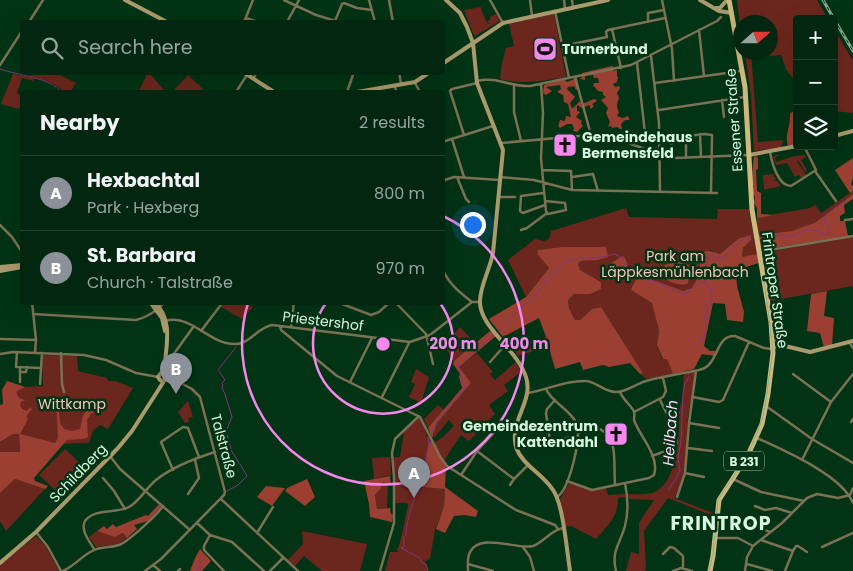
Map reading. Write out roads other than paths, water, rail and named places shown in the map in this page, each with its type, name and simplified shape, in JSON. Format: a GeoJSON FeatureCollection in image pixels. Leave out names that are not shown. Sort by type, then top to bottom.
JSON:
{"type":"FeatureCollection","features":[{"type":"Feature","properties":{"kind":"main road","name":"Essener Straße"},"geometry":{"type":"LineString","coordinates":[[728,0],[732,13],[746,97],[752,210]]}},
{"type":"Feature","properties":{"kind":"main road","name":"Frintroper Straße"},"geometry":{"type":"LineString","coordinates":[[710,571],[719,500],[748,455],[756,438],[766,406],[773,348],[752,210]]}},
{"type":"Feature","properties":{"kind":"street"},"geometry":{"type":"LineString","coordinates":[[30,20],[43,0]]}},
{"type":"Feature","properties":{"kind":"street"},"geometry":{"type":"LineString","coordinates":[[125,0],[162,20]]}},
{"type":"Feature","properties":{"kind":"street"},"geometry":{"type":"LineString","coordinates":[[252,20],[246,18],[253,0]]}},
{"type":"Feature","properties":{"kind":"street"},"geometry":{"type":"LineString","coordinates":[[284,0],[332,20]]}},
{"type":"Feature","properties":{"kind":"street"},"geometry":{"type":"LineString","coordinates":[[289,20],[299,0]]}},
{"type":"Feature","properties":{"kind":"street"},"geometry":{"type":"LineString","coordinates":[[338,20],[343,0]]}},
{"type":"Feature","properties":{"kind":"street"},"geometry":{"type":"LineString","coordinates":[[369,0],[374,20]]}},
{"type":"Feature","properties":{"kind":"street"},"geometry":{"type":"LineString","coordinates":[[389,0],[393,20]]}},
{"type":"Feature","properties":{"kind":"street"},"geometry":{"type":"LineString","coordinates":[[446,0],[463,17],[472,44],[477,82],[501,143],[504,157],[500,178],[493,253],[480,302],[484,318],[516,357],[526,376],[528,393],[517,423],[516,441],[519,453],[550,485],[557,497],[560,529],[570,571]]}},
{"type":"Feature","properties":{"kind":"street"},"geometry":{"type":"LineString","coordinates":[[490,0],[503,23]]}},
{"type":"Feature","properties":{"kind":"street"},"geometry":{"type":"LineString","coordinates":[[530,0],[532,16]]}},
{"type":"Feature","properties":{"kind":"street"},"geometry":{"type":"LineString","coordinates":[[564,0],[565,9]]}},
{"type":"Feature","properties":{"kind":"street"},"geometry":{"type":"LineString","coordinates":[[572,0],[573,7]]}},
{"type":"Feature","properties":{"kind":"street"},"geometry":{"type":"LineString","coordinates":[[445,62],[503,23],[608,0]]}},
{"type":"Feature","properties":{"kind":"street"},"geometry":{"type":"LineString","coordinates":[[662,0],[672,45],[674,81]]}},
{"type":"Feature","properties":{"kind":"street"},"geometry":{"type":"LineString","coordinates":[[700,0],[720,12],[732,13]]}},
{"type":"Feature","properties":{"kind":"street"},"geometry":{"type":"LineString","coordinates":[[720,8],[728,0]]}},
{"type":"Feature","properties":{"kind":"street"},"geometry":{"type":"LineString","coordinates":[[342,4],[372,10]]}},
{"type":"Feature","properties":{"kind":"street"},"geometry":{"type":"LineString","coordinates":[[714,8],[728,8],[732,13]]}},
{"type":"Feature","properties":{"kind":"street"},"geometry":{"type":"LineString","coordinates":[[648,21],[648,13],[664,10]]}},
{"type":"Feature","properties":{"kind":"street"},"geometry":{"type":"LineString","coordinates":[[555,11],[569,78]]}},
{"type":"Feature","properties":{"kind":"street"},"geometry":{"type":"LineString","coordinates":[[464,135],[451,90],[491,79],[527,86],[620,68],[651,56],[717,21],[721,17]]}},
{"type":"Feature","properties":{"kind":"street"},"geometry":{"type":"LineString","coordinates":[[606,37],[606,31],[612,29],[665,18]]}},
{"type":"Feature","properties":{"kind":"street"},"geometry":{"type":"LineString","coordinates":[[612,29],[620,68]]}},
{"type":"Feature","properties":{"kind":"street"},"geometry":{"type":"LineString","coordinates":[[699,30],[704,76]]}},
{"type":"Feature","properties":{"kind":"street"},"geometry":{"type":"LineString","coordinates":[[0,66],[20,34]]}},
{"type":"Feature","properties":{"kind":"street"},"geometry":{"type":"LineString","coordinates":[[562,46],[614,35]]}},
{"type":"Feature","properties":{"kind":"street"},"geometry":{"type":"LineString","coordinates":[[651,56],[660,137],[660,192]]}},
{"type":"Feature","properties":{"kind":"street"},"geometry":{"type":"LineString","coordinates":[[637,63],[645,133],[647,135],[671,138],[709,134],[712,137],[711,193]]}},
{"type":"Feature","properties":{"kind":"street"},"geometry":{"type":"LineString","coordinates":[[655,83],[742,71]]}},
{"type":"Feature","properties":{"kind":"street"},"geometry":{"type":"LineString","coordinates":[[237,90],[244,75]]}},
{"type":"Feature","properties":{"kind":"street"},"geometry":{"type":"LineString","coordinates":[[247,75],[271,90]]}},
{"type":"Feature","properties":{"kind":"street"},"geometry":{"type":"LineString","coordinates":[[253,79],[255,75]]}},
{"type":"Feature","properties":{"kind":"street"},"geometry":{"type":"LineString","coordinates":[[348,90],[353,75]]}},
{"type":"Feature","properties":{"kind":"street"},"geometry":{"type":"LineString","coordinates":[[400,75],[401,84]]}},
{"type":"Feature","properties":{"kind":"street"},"geometry":{"type":"LineString","coordinates":[[370,90],[415,82],[426,75]]}},
{"type":"Feature","properties":{"kind":"street"},"geometry":{"type":"LineString","coordinates":[[575,78],[591,135]]}},
{"type":"Feature","properties":{"kind":"street"},"geometry":{"type":"LineString","coordinates":[[415,82],[419,90]]}},
{"type":"Feature","properties":{"kind":"street"},"geometry":{"type":"LineString","coordinates":[[541,84],[543,110],[541,155],[547,213]]}},
{"type":"Feature","properties":{"kind":"street"},"geometry":{"type":"LineString","coordinates":[[514,85],[514,112],[521,141]]}},
{"type":"Feature","properties":{"kind":"street"},"geometry":{"type":"LineString","coordinates":[[395,86],[396,90]]}},
{"type":"Feature","properties":{"kind":"street"},"geometry":{"type":"LineString","coordinates":[[658,110],[746,97]]}},
{"type":"Feature","properties":{"kind":"street"},"geometry":{"type":"LineString","coordinates":[[722,100],[724,117]]}},
{"type":"Feature","properties":{"kind":"street"},"geometry":{"type":"LineString","coordinates":[[445,140],[493,126]]}},
{"type":"Feature","properties":{"kind":"street"},"geometry":{"type":"LineString","coordinates":[[838,135],[853,130]]}},
{"type":"Feature","properties":{"kind":"street"},"geometry":{"type":"LineString","coordinates":[[700,134],[700,157]]}},
{"type":"Feature","properties":{"kind":"street"},"geometry":{"type":"LineString","coordinates":[[501,143],[591,135],[614,138],[672,158],[749,155],[793,147]]}},
{"type":"Feature","properties":{"kind":"street"},"geometry":{"type":"LineString","coordinates":[[686,136],[686,158]]}},
{"type":"Feature","properties":{"kind":"street"},"geometry":{"type":"LineString","coordinates":[[671,138],[672,158]]}},
{"type":"Feature","properties":{"kind":"street"},"geometry":{"type":"LineString","coordinates":[[452,139],[464,177]]}},
{"type":"Feature","properties":{"kind":"street"},"geometry":{"type":"LineString","coordinates":[[806,150],[815,166],[815,171],[836,201]]}},
{"type":"Feature","properties":{"kind":"street"},"geometry":{"type":"LineString","coordinates":[[770,152],[776,171],[786,186],[792,186],[815,171]]}},
{"type":"Feature","properties":{"kind":"street"},"geometry":{"type":"LineString","coordinates":[[542,170],[571,171],[572,190]]}},
{"type":"Feature","properties":{"kind":"street"},"geometry":{"type":"LineString","coordinates":[[572,177],[593,174],[598,191]]}},
{"type":"Feature","properties":{"kind":"street"},"geometry":{"type":"LineString","coordinates":[[457,177],[469,202]]}},
{"type":"Feature","properties":{"kind":"street"},"geometry":{"type":"LineString","coordinates":[[445,180],[457,177],[500,178],[530,180],[572,190],[717,193]]}},
{"type":"Feature","properties":{"kind":"street"},"geometry":{"type":"LineString","coordinates":[[544,193],[521,196],[520,212],[522,213],[545,203],[566,204],[565,211],[550,215],[547,213]]}},
{"type":"Feature","properties":{"kind":"street"},"geometry":{"type":"LineString","coordinates":[[498,197],[515,197]]}},
{"type":"Feature","properties":{"kind":"street"},"geometry":{"type":"LineString","coordinates":[[521,230],[527,228],[547,213]]}},
{"type":"Feature","properties":{"kind":"street"},"geometry":{"type":"LineString","coordinates":[[844,220],[853,218]]}},
{"type":"Feature","properties":{"kind":"street"},"geometry":{"type":"LineString","coordinates":[[0,225],[12,237],[20,249]]}},
{"type":"Feature","properties":{"kind":"street"},"geometry":{"type":"LineString","coordinates":[[758,252],[853,236]]}},
{"type":"Feature","properties":{"kind":"street"},"geometry":{"type":"LineString","coordinates":[[0,269],[20,266]]}},
{"type":"Feature","properties":{"kind":"street"},"geometry":{"type":"LineString","coordinates":[[446,277],[455,289],[472,302],[480,302]]}},
{"type":"Feature","properties":{"kind":"street","name":"Priestershof"},"geometry":{"type":"LineString","coordinates":[[201,330],[227,343],[236,344],[245,341],[261,328],[270,325],[410,342],[426,337],[472,302]]}},
{"type":"Feature","properties":{"kind":"street"},"geometry":{"type":"LineString","coordinates":[[32,305],[36,340],[35,352]]}},
{"type":"Feature","properties":{"kind":"street"},"geometry":{"type":"LineString","coordinates":[[154,305],[158,308]]}},
{"type":"Feature","properties":{"kind":"street"},"geometry":{"type":"LineString","coordinates":[[156,305],[165,321],[178,319],[201,330],[221,305]]}},
{"type":"Feature","properties":{"kind":"street"},"geometry":{"type":"LineString","coordinates":[[33,314],[136,320],[145,317],[161,305]]}},
{"type":"Feature","properties":{"kind":"street"},"geometry":{"type":"LineString","coordinates":[[291,327],[293,305]]}},
{"type":"Feature","properties":{"kind":"street"},"geometry":{"type":"LineString","coordinates":[[345,305],[371,315],[379,312],[387,305]]}},
{"type":"Feature","properties":{"kind":"street"},"geometry":{"type":"LineString","coordinates":[[398,305],[424,332],[433,364]]}},
{"type":"Feature","properties":{"kind":"street","name":"Schildberg"},"geometry":{"type":"LineString","coordinates":[[1,561],[36,532],[132,431],[156,392],[162,376],[167,335],[165,321]]}},
{"type":"Feature","properties":{"kind":"street"},"geometry":{"type":"LineString","coordinates":[[173,354],[194,326]]}},
{"type":"Feature","properties":{"kind":"street"},"geometry":{"type":"LineString","coordinates":[[280,326],[281,330],[333,373],[422,419],[444,462],[461,475],[516,510],[560,529]]}},
{"type":"Feature","properties":{"kind":"street"},"geometry":{"type":"LineString","coordinates":[[772,332],[781,345]]}},
{"type":"Feature","properties":{"kind":"street"},"geometry":{"type":"LineString","coordinates":[[528,393],[584,381],[596,384],[606,391],[620,392],[641,383],[704,369],[711,364],[723,340],[727,337],[735,336],[764,348],[788,347]]}},
{"type":"Feature","properties":{"kind":"street"},"geometry":{"type":"LineString","coordinates":[[350,382],[372,338]]}},
{"type":"Feature","properties":{"kind":"street"},"geometry":{"type":"LineString","coordinates":[[0,339],[36,340]]}},
{"type":"Feature","properties":{"kind":"street"},"geometry":{"type":"LineString","coordinates":[[382,397],[410,342]]}},
{"type":"Feature","properties":{"kind":"street"},"geometry":{"type":"LineString","coordinates":[[694,397],[719,402],[723,400],[749,342]]}},
{"type":"Feature","properties":{"kind":"street"},"geometry":{"type":"LineString","coordinates":[[773,348],[776,345],[781,345],[813,352],[851,342],[853,348]]}},
{"type":"Feature","properties":{"kind":"street"},"geometry":{"type":"LineString","coordinates":[[490,362],[506,344]]}},
{"type":"Feature","properties":{"kind":"street"},"geometry":{"type":"LineString","coordinates":[[0,354],[8,352],[61,353],[64,392]]}},
{"type":"Feature","properties":{"kind":"street"},"geometry":{"type":"LineString","coordinates":[[17,352],[16,367],[41,368]]}},
{"type":"Feature","properties":{"kind":"street"},"geometry":{"type":"LineString","coordinates":[[40,384],[42,353]]}},
{"type":"Feature","properties":{"kind":"street","name":"Talstraße"},"geometry":{"type":"LineString","coordinates":[[61,353],[97,357],[136,373],[162,376],[192,389],[200,397],[225,492],[221,499],[190,530],[145,571]]}},
{"type":"Feature","properties":{"kind":"street"},"geometry":{"type":"LineString","coordinates":[[20,367],[20,382]]}},
{"type":"Feature","properties":{"kind":"street"},"geometry":{"type":"LineString","coordinates":[[20,372],[26,372],[27,367]]}},
{"type":"Feature","properties":{"kind":"street"},"geometry":{"type":"LineString","coordinates":[[677,497],[685,473],[696,371]]}},
{"type":"Feature","properties":{"kind":"street"},"geometry":{"type":"LineString","coordinates":[[793,374],[831,402]]}},
{"type":"Feature","properties":{"kind":"street"},"geometry":{"type":"LineString","coordinates":[[802,460],[831,402],[853,374]]}},
{"type":"Feature","properties":{"kind":"street"},"geometry":{"type":"LineString","coordinates":[[634,412],[660,400],[666,393],[663,378]]}},
{"type":"Feature","properties":{"kind":"street"},"geometry":{"type":"LineString","coordinates":[[546,389],[568,412],[577,425],[576,451],[567,481],[562,493],[557,497]]}},
{"type":"Feature","properties":{"kind":"street"},"geometry":{"type":"LineString","coordinates":[[567,481],[590,490],[654,476],[652,456],[634,420],[634,412],[620,392]]}},
{"type":"Feature","properties":{"kind":"street"},"geometry":{"type":"LineString","coordinates":[[555,400],[546,413],[550,441],[578,436]]}},
{"type":"Feature","properties":{"kind":"street"},"geometry":{"type":"LineString","coordinates":[[652,456],[674,448],[677,442],[670,417],[660,400]]}},
{"type":"Feature","properties":{"kind":"street"},"geometry":{"type":"LineString","coordinates":[[766,406],[812,439],[853,463]]}},
{"type":"Feature","properties":{"kind":"street"},"geometry":{"type":"LineString","coordinates":[[380,571],[394,523],[393,443],[418,416]]}},
{"type":"Feature","properties":{"kind":"street"},"geometry":{"type":"LineString","coordinates":[[689,423],[719,428]]}},
{"type":"Feature","properties":{"kind":"street"},"geometry":{"type":"LineString","coordinates":[[461,475],[477,450],[501,425]]}},
{"type":"Feature","properties":{"kind":"street"},"geometry":{"type":"LineString","coordinates":[[577,425],[597,427],[610,438],[614,451],[615,485]]}},
{"type":"Feature","properties":{"kind":"street"},"geometry":{"type":"LineString","coordinates":[[173,470],[161,442],[183,427],[188,428],[192,435],[199,457]]}},
{"type":"Feature","properties":{"kind":"street"},"geometry":{"type":"LineString","coordinates":[[756,438],[816,467],[850,495],[853,503]]}},
{"type":"Feature","properties":{"kind":"street"},"geometry":{"type":"LineString","coordinates":[[688,448],[712,452]]}},
{"type":"Feature","properties":{"kind":"street"},"geometry":{"type":"LineString","coordinates":[[477,450],[514,479]]}},
{"type":"Feature","properties":{"kind":"street"},"geometry":{"type":"LineString","coordinates":[[94,549],[84,532],[86,520],[102,513],[125,509],[135,502],[156,479],[199,457],[215,452]]}},
{"type":"Feature","properties":{"kind":"street"},"geometry":{"type":"LineString","coordinates":[[110,456],[120,469],[190,530]]}},
{"type":"Feature","properties":{"kind":"street"},"geometry":{"type":"LineString","coordinates":[[188,494],[199,478],[195,459]]}},
{"type":"Feature","properties":{"kind":"street"},"geometry":{"type":"LineString","coordinates":[[510,485],[528,464]]}},
{"type":"Feature","properties":{"kind":"street"},"geometry":{"type":"LineString","coordinates":[[685,473],[704,477]]}},
{"type":"Feature","properties":{"kind":"street"},"geometry":{"type":"LineString","coordinates":[[103,478],[125,509]]}},
{"type":"Feature","properties":{"kind":"street"},"geometry":{"type":"LineString","coordinates":[[732,478],[761,492],[804,501]]}},
{"type":"Feature","properties":{"kind":"street"},"geometry":{"type":"LineString","coordinates":[[616,571],[614,562],[615,550],[625,527],[628,512],[625,483]]}},
{"type":"Feature","properties":{"kind":"street"},"geometry":{"type":"LineString","coordinates":[[850,495],[853,488]]}},
{"type":"Feature","properties":{"kind":"street"},"geometry":{"type":"LineString","coordinates":[[745,571],[753,546],[804,501],[815,494],[836,498],[850,495]]}},
{"type":"Feature","properties":{"kind":"street"},"geometry":{"type":"LineString","coordinates":[[221,499],[298,571]]}},
{"type":"Feature","properties":{"kind":"street"},"geometry":{"type":"LineString","coordinates":[[36,532],[48,547],[62,571],[75,565],[94,549],[120,545],[156,516],[163,506]]}},
{"type":"Feature","properties":{"kind":"street"},"geometry":{"type":"LineString","coordinates":[[755,506],[765,510],[776,508],[792,513]]}},
{"type":"Feature","properties":{"kind":"street"},"geometry":{"type":"LineString","coordinates":[[256,532],[273,507]]}},
{"type":"Feature","properties":{"kind":"street"},"geometry":{"type":"LineString","coordinates":[[733,520],[735,519],[770,532]]}},
{"type":"Feature","properties":{"kind":"street"},"geometry":{"type":"LineString","coordinates":[[197,523],[210,535],[232,542],[264,571]]}},
{"type":"Feature","properties":{"kind":"street"},"geometry":{"type":"LineString","coordinates":[[468,571],[470,551],[476,546],[490,542],[523,546],[536,544],[560,529]]}},
{"type":"Feature","properties":{"kind":"street"},"geometry":{"type":"LineString","coordinates":[[822,547],[853,533]]}},
{"type":"Feature","properties":{"kind":"street"},"geometry":{"type":"LineString","coordinates":[[210,535],[204,550],[224,571]]}},
{"type":"Feature","properties":{"kind":"street"},"geometry":{"type":"LineString","coordinates":[[715,538],[738,538],[753,546]]}},
{"type":"Feature","properties":{"kind":"street"},"geometry":{"type":"LineString","coordinates":[[761,540],[794,551]]}},
{"type":"Feature","properties":{"kind":"street"},"geometry":{"type":"LineString","coordinates":[[785,571],[797,545],[807,552]]}},
{"type":"Feature","properties":{"kind":"street"},"geometry":{"type":"LineString","coordinates":[[523,546],[533,565],[534,571]]}},
{"type":"Feature","properties":{"kind":"street"},"geometry":{"type":"LineString","coordinates":[[663,554],[670,547],[674,548],[683,558],[683,568]]}},
{"type":"Feature","properties":{"kind":"street"},"geometry":{"type":"LineString","coordinates":[[270,571],[283,558]]}},
{"type":"Feature","properties":{"kind":"street"},"geometry":{"type":"LineString","coordinates":[[468,564],[493,571]]}},
{"type":"Feature","properties":{"kind":"street"},"geometry":{"type":"LineString","coordinates":[[746,564],[772,571]]}},
{"type":"Feature","properties":{"kind":"street"},"geometry":{"type":"LineString","coordinates":[[153,565],[160,571]]}},
{"type":"Feature","properties":{"kind":"street"},"geometry":{"type":"LineString","coordinates":[[673,571],[683,568],[692,571]]}},
{"type":"Feature","properties":{"kind":"waterway"},"geometry":{"type":"LineString","coordinates":[[0,69],[20,74]]}},
{"type":"Feature","properties":{"kind":"waterway"},"geometry":{"type":"LineString","coordinates":[[23,75],[50,83],[59,90]]}},
{"type":"Feature","properties":{"kind":"waterway"},"geometry":{"type":"LineString","coordinates":[[761,236],[767,234],[791,237],[807,230],[814,230],[827,235],[830,229],[824,221],[826,215],[853,195]]}},
{"type":"Feature","properties":{"kind":"waterway"},"geometry":{"type":"LineString","coordinates":[[499,331],[539,292],[551,275],[567,261],[580,258],[598,258],[615,254],[623,259],[629,275],[656,282],[683,294],[699,283],[706,281],[705,268],[710,254],[718,259],[722,259],[738,243],[750,237]]}},
{"type":"Feature","properties":{"kind":"waterway","name":"Heilbach"},"geometry":{"type":"LineString","coordinates":[[702,341],[705,334],[707,310],[712,298],[710,288],[706,283]]}},
{"type":"Feature","properties":{"kind":"waterway"},"geometry":{"type":"LineString","coordinates":[[431,434],[437,421],[465,387],[458,365],[493,336]]}},
{"type":"Feature","properties":{"kind":"waterway"},"geometry":{"type":"LineString","coordinates":[[218,370],[236,347]]}},
{"type":"Feature","properties":{"kind":"waterway"},"geometry":{"type":"LineString","coordinates":[[219,371],[225,380],[222,383],[222,388],[232,417],[226,431],[231,449]]}},
{"type":"Feature","properties":{"kind":"waterway","name":"Heilbach"},"geometry":{"type":"LineString","coordinates":[[669,489],[680,470],[678,458],[681,441],[683,393],[685,383],[689,377]]}},
{"type":"Feature","properties":{"kind":"waterway"},"geometry":{"type":"LineString","coordinates":[[428,571],[426,564],[422,563],[420,558],[401,548],[404,547],[403,538],[406,535],[414,498],[422,482],[429,438]]}},
{"type":"Feature","properties":{"kind":"waterway"},"geometry":{"type":"LineString","coordinates":[[231,450],[239,463]]}},
{"type":"Feature","properties":{"kind":"waterway"},"geometry":{"type":"LineString","coordinates":[[227,491],[238,485],[247,476],[240,464]]}},
{"type":"Feature","properties":{"kind":"waterway"},"geometry":{"type":"LineString","coordinates":[[198,571],[199,565],[204,558]]}},
{"type":"Feature","properties":{"kind":"tram line"},"geometry":{"type":"LineString","coordinates":[[709,571],[713,554],[718,500],[748,454],[764,413],[773,349],[764,280]]}},
{"type":"Feature","properties":{"kind":"railway"},"geometry":{"type":"LineString","coordinates":[[823,0],[832,15]]}},
{"type":"Feature","properties":{"kind":"railway"},"geometry":{"type":"LineString","coordinates":[[838,26],[853,51]]}},
{"type":"Feature","properties":{"kind":"place","name":"Turnerbund"},"geometry":{"type":"Point","coordinates":[545,49]}},
{"type":"Feature","properties":{"kind":"place","name":"Gemeindehaus Bermensfeld"},"geometry":{"type":"Point","coordinates":[565,145]}},
{"type":"Feature","properties":{"kind":"place","name":"St. Barbara"},"geometry":{"type":"Point","coordinates":[176,394]}},
{"type":"Feature","properties":{"kind":"place","name":"Gemeindezentrum Kattendahl"},"geometry":{"type":"Point","coordinates":[616,434]}},
{"type":"Feature","properties":{"kind":"place","name":"Hexbachtal"},"geometry":{"type":"Point","coordinates":[414,498]}},
{"type":"Feature","properties":{"kind":"district","name":"FRINTROP"},"geometry":{"type":"Point","coordinates":[721,523]}},
{"type":"Feature","properties":{"kind":"park label","name":"Park am Läppkesmühlenbach"},"geometry":{"type":"Point","coordinates":[675,264]}},
{"type":"Feature","properties":{"kind":"park label","name":"Wittkamp"},"geometry":{"type":"Point","coordinates":[72,404]}}]}
